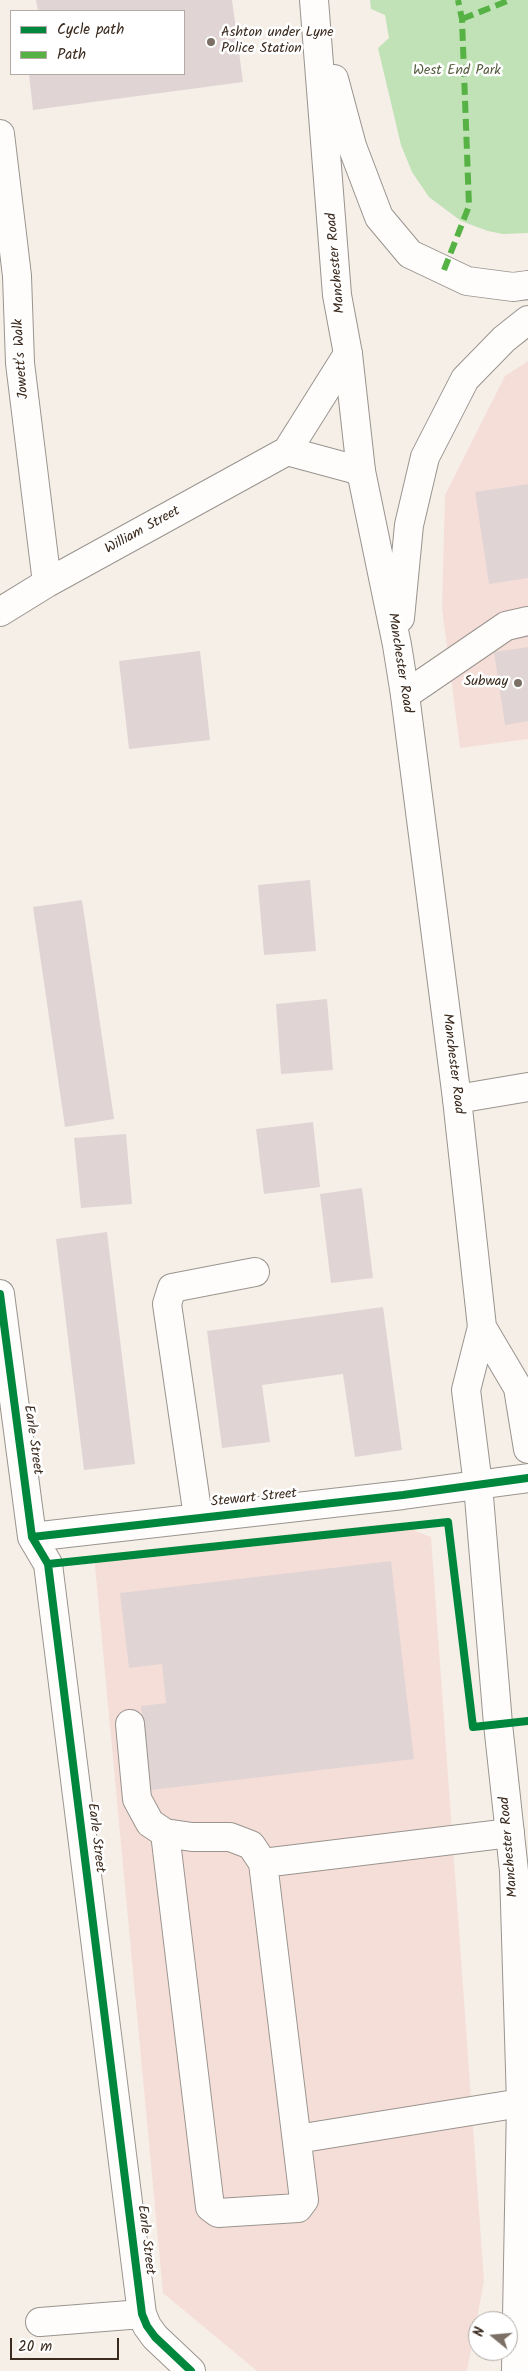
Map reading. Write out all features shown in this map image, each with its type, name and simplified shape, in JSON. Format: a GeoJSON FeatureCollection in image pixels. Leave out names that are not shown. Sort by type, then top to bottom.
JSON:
{"type":"FeatureCollection","features":[{"type":"Feature","properties":{"kind":"main road"},"geometry":{"type":"LineString","coordinates":[[315,6],[352,146],[379,217],[410,254],[467,281],[513,287],[528,286]]}},
{"type":"Feature","properties":{"kind":"main road","name":"Manchester Road"},"geometry":{"type":"LineString","coordinates":[[315,6],[337,295],[348,354],[361,471],[397,645],[405,695],[456,1099],[482,1326],[466,1390],[478,1485],[498,1724],[514,1871],[525,2100],[516,2371]]}},
{"type":"Feature","properties":{"kind":"main road","name":"Jowett's Walk"},"geometry":{"type":"LineString","coordinates":[[0,134],[4,203],[18,276],[20,363],[47,584]]}},
{"type":"Feature","properties":{"kind":"main road"},"geometry":{"type":"LineString","coordinates":[[397,645],[409,526],[425,457],[465,379],[504,338],[528,320]]}},
{"type":"Feature","properties":{"kind":"main road","name":"William Street"},"geometry":{"type":"LineString","coordinates":[[0,612],[287,451],[348,354]]}},
{"type":"Feature","properties":{"kind":"main road"},"geometry":{"type":"LineString","coordinates":[[287,451],[361,471]]}},
{"type":"Feature","properties":{"kind":"main road"},"geometry":{"type":"LineString","coordinates":[[405,695],[506,626],[528,621]]}},
{"type":"Feature","properties":{"kind":"main road"},"geometry":{"type":"LineString","coordinates":[[456,1099],[528,1087]]}},
{"type":"Feature","properties":{"kind":"main road"},"geometry":{"type":"LineString","coordinates":[[198,1517],[167,1304],[172,1288],[255,1272]]}},
{"type":"Feature","properties":{"kind":"main road","name":"Earle Street"},"geometry":{"type":"LineString","coordinates":[[0,1294],[32,1537],[48,1564],[142,2314],[147,2326],[155,2337],[191,2371]]}},
{"type":"Feature","properties":{"kind":"main road","name":"Manchester Road"},"geometry":{"type":"LineString","coordinates":[[482,1326],[518,1388],[528,1448]]}},
{"type":"Feature","properties":{"kind":"main road","name":"Stewart Street"},"geometry":{"type":"LineString","coordinates":[[32,1537],[528,1478]]}},
{"type":"Feature","properties":{"kind":"main road"},"geometry":{"type":"LineString","coordinates":[[130,1724],[137,1799],[150,1823],[165,1833],[192,1837],[230,1837],[251,1845],[263,1863],[304,2200],[298,2208],[218,2213],[210,2207],[165,1833]]}},
{"type":"Feature","properties":{"kind":"main road"},"geometry":{"type":"LineString","coordinates":[[263,1863],[510,1833]]}},
{"type":"Feature","properties":{"kind":"main road"},"geometry":{"type":"LineString","coordinates":[[297,2138],[525,2100]]}},
{"type":"Feature","properties":{"kind":"main road"},"geometry":{"type":"LineString","coordinates":[[40,2322],[142,2314]]}},
{"type":"Feature","properties":{"kind":"shaded area"},"geometry":{"type":"Polygon","coordinates":[[[528,361],[528,739],[460,748],[442,608],[445,495],[505,376],[528,361]]]}},
{"type":"Feature","properties":{"kind":"shaded area"},"geometry":{"type":"Polygon","coordinates":[[[395,1523],[431,1537],[484,2281],[478,2311],[468,2311],[469,2361],[467,2371],[257,2371],[163,2293],[94,1555],[395,1523]]]}},
{"type":"Feature","properties":{"kind":"green space","name":"West End Park"},"geometry":{"type":"Polygon","coordinates":[[[370,0],[528,0],[528,233],[503,234],[488,231],[461,221],[429,197],[412,172],[401,145],[378,48],[389,38],[385,15],[371,9],[370,0]]]}},
{"type":"Feature","properties":{"kind":"building","name":"Ashton under Lyne Police Station"},"geometry":{"type":"Polygon","coordinates":[[[36,0],[232,0],[243,82],[33,110],[29,75],[185,75],[185,10],[38,10],[36,0]]]}},
{"type":"Feature","properties":{"kind":"building"},"geometry":{"type":"Polygon","coordinates":[[[528,484],[528,578],[489,584],[475,492],[528,484]]]}},
{"type":"Feature","properties":{"kind":"building"},"geometry":{"type":"Polygon","coordinates":[[[528,647],[528,721],[505,725],[494,652],[528,647]]]}},
{"type":"Feature","properties":{"kind":"building"},"geometry":{"type":"Polygon","coordinates":[[[200,651],[210,740],[129,749],[119,661],[200,651]]]}},
{"type":"Feature","properties":{"kind":"building"},"geometry":{"type":"Polygon","coordinates":[[[310,880],[316,951],[264,955],[258,885],[310,880]]]}},
{"type":"Feature","properties":{"kind":"building"},"geometry":{"type":"Polygon","coordinates":[[[82,900],[114,1119],[65,1127],[33,907],[82,900]]]}},
{"type":"Feature","properties":{"kind":"building"},"geometry":{"type":"Polygon","coordinates":[[[327,999],[333,1070],[281,1074],[276,1004],[327,999]]]}},
{"type":"Feature","properties":{"kind":"building"},"geometry":{"type":"Polygon","coordinates":[[[313,1122],[320,1187],[264,1194],[256,1129],[313,1122]]]}},
{"type":"Feature","properties":{"kind":"building"},"geometry":{"type":"Polygon","coordinates":[[[126,1134],[132,1204],[81,1208],[74,1138],[126,1134]]]}},
{"type":"Feature","properties":{"kind":"building"},"geometry":{"type":"Polygon","coordinates":[[[362,1188],[373,1278],[331,1283],[320,1194],[362,1188]]]}},
{"type":"Feature","properties":{"kind":"building"},"geometry":{"type":"Polygon","coordinates":[[[107,1232],[135,1464],[84,1470],[56,1239],[107,1232]]]}},
{"type":"Feature","properties":{"kind":"building"},"geometry":{"type":"Polygon","coordinates":[[[383,1307],[402,1450],[355,1457],[343,1374],[262,1385],[270,1442],[222,1448],[207,1331],[383,1307]]]}},
{"type":"Feature","properties":{"kind":"building"},"geometry":{"type":"Polygon","coordinates":[[[391,1561],[414,1759],[151,1790],[141,1706],[166,1703],[162,1664],[129,1668],[120,1593],[391,1561]]]}},
{"type":"Feature","properties":{"kind":"marked path"},"geometry":{"type":"LineString","coordinates":[[444,270],[469,206],[462,19],[458,0]]}},
{"type":"Feature","properties":{"kind":"marked path"},"geometry":{"type":"LineString","coordinates":[[462,19],[510,0]]}},
{"type":"Feature","properties":{"kind":"cycle path"},"geometry":{"type":"LineString","coordinates":[[0,1294],[32,1537],[48,1564],[142,2314],[147,2326],[155,2337],[191,2371]]}},
{"type":"Feature","properties":{"kind":"cycle path"},"geometry":{"type":"LineString","coordinates":[[32,1537],[403,1495],[528,1478]]}},
{"type":"Feature","properties":{"kind":"cycle path"},"geometry":{"type":"LineString","coordinates":[[48,1564],[448,1522],[473,1727],[528,1721]]}},
{"type":"Feature","properties":{"kind":"place","name":"Ashton under Lyne Police Station"},"geometry":{"type":"Point","coordinates":[211,42]}},
{"type":"Feature","properties":{"kind":"place","name":"Subway"},"geometry":{"type":"Point","coordinates":[518,683]}}]}
